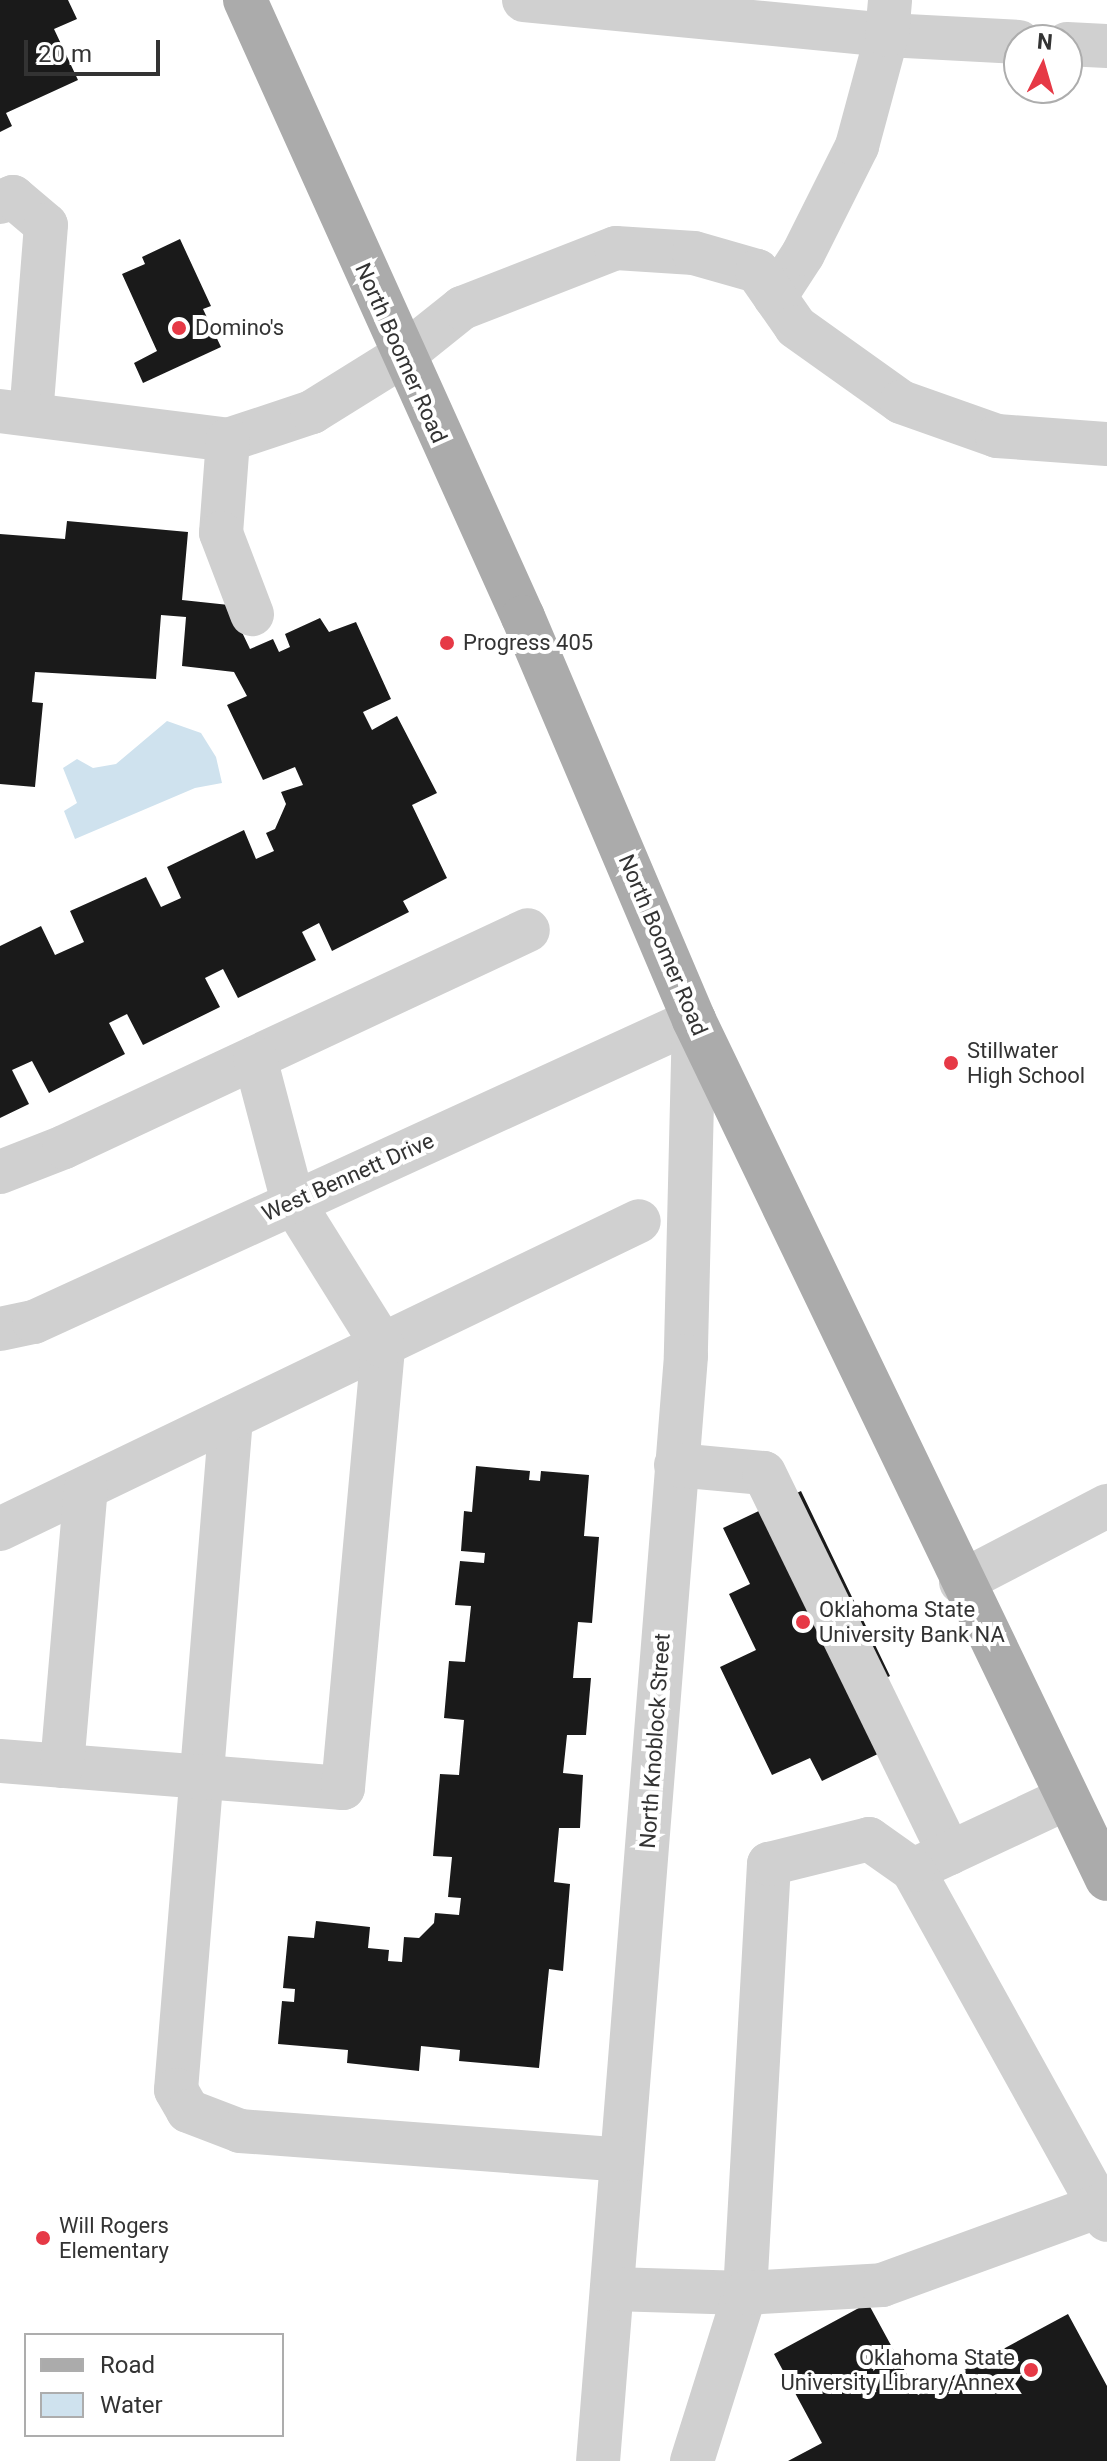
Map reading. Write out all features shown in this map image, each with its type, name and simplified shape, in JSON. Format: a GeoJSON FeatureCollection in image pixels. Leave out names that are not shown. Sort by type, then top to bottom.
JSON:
{"type":"FeatureCollection","features":[{"type":"Feature","properties":{"kind":"main road","name":"North Boomer Road"},"geometry":{"type":"LineString","coordinates":[[245,0],[402,356],[523,617],[694,1020],[961,1582],[1107,1879]]}},
{"type":"Feature","properties":{"kind":"street"},"geometry":{"type":"LineString","coordinates":[[524,0],[889,17],[1003,39]]}},
{"type":"Feature","properties":{"kind":"street"},"geometry":{"type":"LineString","coordinates":[[775,297],[803,254],[857,146],[889,17]]}},
{"type":"Feature","properties":{"kind":"street"},"geometry":{"type":"LineString","coordinates":[[1083,45],[1107,46]]}},
{"type":"Feature","properties":{"kind":"street"},"geometry":{"type":"LineString","coordinates":[[0,202],[13,197],[46,225],[16,413],[228,440],[312,412],[402,356],[462,308],[616,248],[694,253],[757,271],[796,327],[901,402],[997,436],[1107,444]]}},
{"type":"Feature","properties":{"kind":"street"},"geometry":{"type":"LineString","coordinates":[[228,440],[221,533],[252,614]]}},
{"type":"Feature","properties":{"kind":"street"},"geometry":{"type":"LineString","coordinates":[[0,1172],[255,1058],[528,930]]}},
{"type":"Feature","properties":{"kind":"street","name":"West Bennett Drive"},"geometry":{"type":"LineString","coordinates":[[0,1329],[34,1322],[694,1020]]}},
{"type":"Feature","properties":{"kind":"street","name":"North Knoblock Street"},"geometry":{"type":"LineString","coordinates":[[598,2461],[686,1356],[694,1020]]}},
{"type":"Feature","properties":{"kind":"street"},"geometry":{"type":"LineString","coordinates":[[0,1761],[343,1788],[383,1346],[293,1202],[255,1058]]}},
{"type":"Feature","properties":{"kind":"street"},"geometry":{"type":"LineString","coordinates":[[0,1529],[639,1221]]}},
{"type":"Feature","properties":{"kind":"street"},"geometry":{"type":"LineString","coordinates":[[231,1418],[174,2071],[176,2090],[188,2111],[240,2131],[622,2160]]}},
{"type":"Feature","properties":{"kind":"street"},"geometry":{"type":"LineString","coordinates":[[612,2289],[745,2293],[882,2285],[1103,2213],[931,1861],[764,1473],[676,1465]]}},
{"type":"Feature","properties":{"kind":"street"},"geometry":{"type":"LineString","coordinates":[[62,1766],[86,1488]]}},
{"type":"Feature","properties":{"kind":"street"},"geometry":{"type":"LineString","coordinates":[[961,1582],[1107,1506]]}},
{"type":"Feature","properties":{"kind":"street"},"geometry":{"type":"LineString","coordinates":[[692,2461],[745,2293],[769,1864],[869,1839],[931,1861],[1067,1798]]}},
{"type":"Feature","properties":{"kind":"water"},"geometry":{"type":"Polygon","coordinates":[[[167,721],[201,733],[216,757],[222,783],[195,788],[75,839],[64,811],[77,803],[63,768],[77,759],[93,768],[116,764],[167,721]]]}},
{"type":"Feature","properties":{"kind":"building"},"geometry":{"type":"Polygon","coordinates":[[[0,0],[68,0],[77,19],[54,29],[78,80],[6,113],[12,126],[0,132],[0,0]]]}},
{"type":"Feature","properties":{"kind":"building","name":"Domino's"},"geometry":{"type":"Polygon","coordinates":[[[180,239],[211,306],[203,309],[221,347],[143,383],[134,363],[157,351],[122,274],[145,264],[142,257],[180,239]]]}},
{"type":"Feature","properties":{"kind":"building"},"geometry":{"type":"Polygon","coordinates":[[[67,521],[188,532],[182,600],[229,605],[250,649],[273,639],[279,652],[290,647],[285,634],[320,618],[329,632],[356,622],[391,699],[363,712],[372,730],[397,716],[437,793],[412,805],[447,878],[403,901],[409,912],[332,951],[319,923],[302,932],[316,960],[238,998],[223,969],[205,978],[220,1007],[143,1045],[127,1014],[109,1023],[125,1054],[49,1093],[32,1061],[12,1070],[29,1104],[0,1118],[0,946],[41,926],[55,955],[84,942],[70,911],[146,877],[161,907],[181,898],[167,867],[244,830],[256,859],[274,851],[266,833],[275,829],[286,804],[281,792],[303,785],[295,767],[263,780],[227,705],[247,696],[234,672],[182,666],[186,617],[161,615],[156,679],[35,672],[32,702],[43,703],[35,787],[0,784],[0,534],[65,539],[67,521]]]}},
{"type":"Feature","properties":{"kind":"building"},"geometry":{"type":"Polygon","coordinates":[[[476,1466],[530,1471],[529,1480],[540,1481],[541,1471],[589,1475],[584,1536],[599,1537],[592,1623],[578,1622],[573,1678],[591,1678],[586,1735],[567,1735],[563,1773],[583,1775],[580,1828],[559,1828],[554,1882],[570,1884],[563,1971],[549,1969],[539,2068],[459,2061],[460,2050],[421,2046],[419,2071],[347,2063],[348,2050],[278,2044],[282,2001],[294,2002],[295,1989],[283,1988],[288,1936],[314,1938],[316,1921],[370,1927],[368,1948],[389,1950],[388,1961],[402,1962],[404,1937],[419,1938],[434,1923],[435,1913],[459,1915],[461,1898],[448,1897],[452,1857],[433,1856],[440,1774],[459,1775],[464,1720],[444,1718],[449,1661],[465,1662],[471,1606],[455,1605],[460,1561],[484,1563],[485,1553],[461,1551],[464,1511],[472,1512],[476,1466]]]}},
{"type":"Feature","properties":{"kind":"building","name":"Oklahoma State University Bank NA"},"geometry":{"type":"Polygon","coordinates":[[[801,1491],[890,1676],[857,1692],[886,1750],[822,1781],[810,1758],[772,1775],[720,1667],[756,1650],[729,1594],[750,1584],[723,1528],[801,1491]]]}},
{"type":"Feature","properties":{"kind":"building","name":"Oklahoma State University Library Annex"},"geometry":{"type":"Polygon","coordinates":[[[868,2303],[918,2395],[1068,2314],[1107,2386],[1107,2461],[788,2461],[822,2443],[774,2354],[868,2303]]]}},
{"type":"Feature","properties":{"kind":"place","name":"Domino's"},"geometry":{"type":"Point","coordinates":[179,328]}},
{"type":"Feature","properties":{"kind":"place","name":"Progress 405"},"geometry":{"type":"Point","coordinates":[447,643]}},
{"type":"Feature","properties":{"kind":"place","name":"Stillwater High School"},"geometry":{"type":"Point","coordinates":[951,1063]}},
{"type":"Feature","properties":{"kind":"place","name":"Oklahoma State University Bank NA"},"geometry":{"type":"Point","coordinates":[803,1622]}},
{"type":"Feature","properties":{"kind":"place","name":"Will Rogers Elementary"},"geometry":{"type":"Point","coordinates":[43,2238]}},
{"type":"Feature","properties":{"kind":"place","name":"Oklahoma State University Library Annex"},"geometry":{"type":"Point","coordinates":[1031,2370]}}]}
